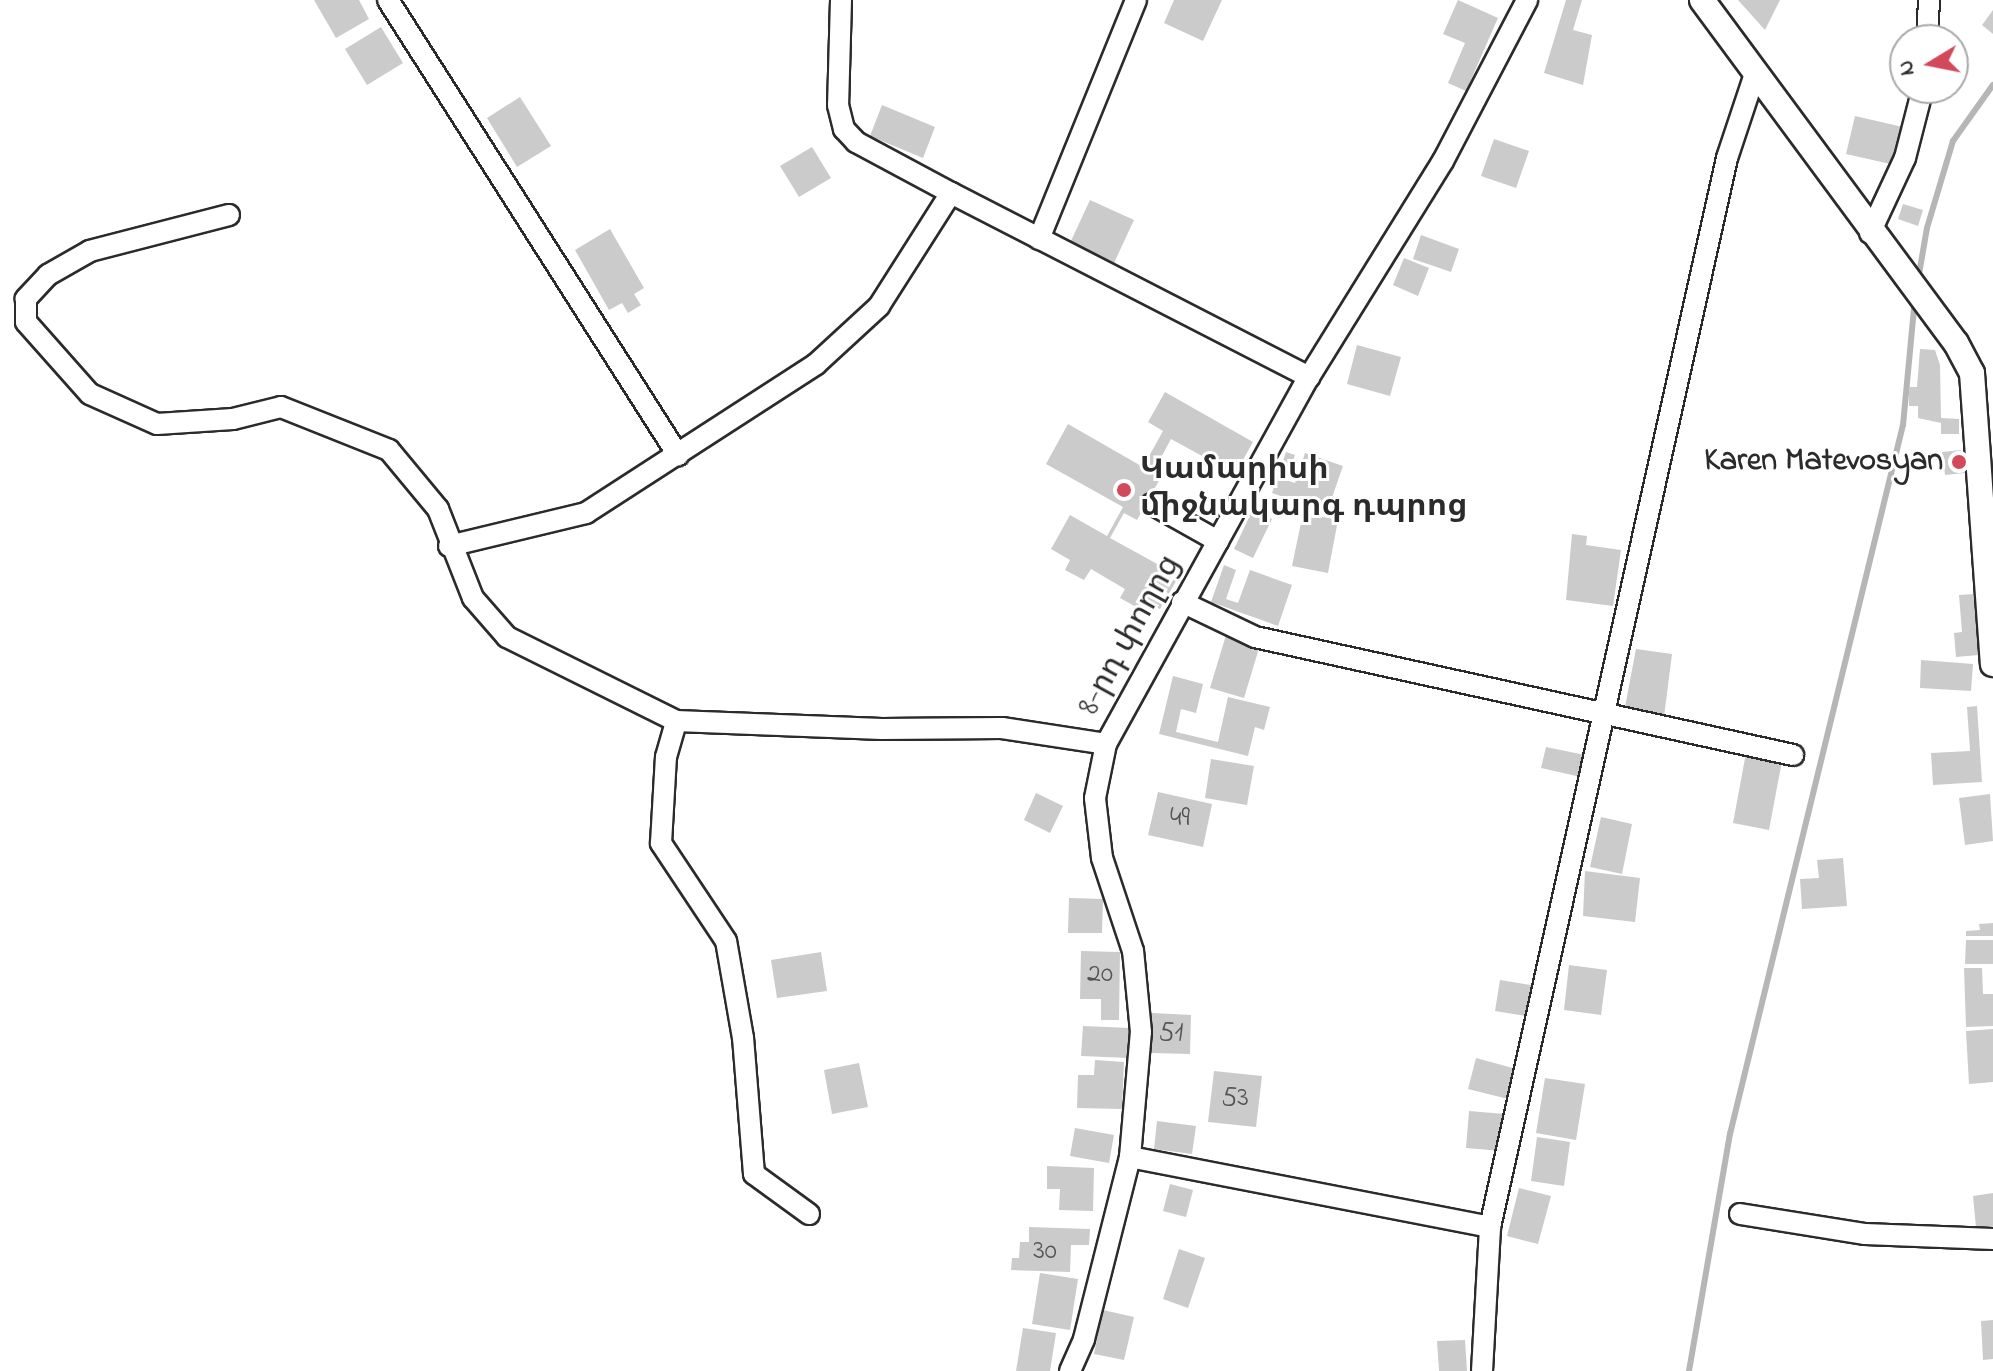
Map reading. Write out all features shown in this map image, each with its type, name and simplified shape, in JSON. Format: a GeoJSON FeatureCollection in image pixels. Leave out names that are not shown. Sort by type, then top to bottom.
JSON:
{"type":"FeatureCollection","features":[{"type":"Feature","properties":{"kind":"main road"},"geometry":{"type":"LineString","coordinates":[[1702,0],[1877,242],[1956,343],[1972,373],[1992,651]]}},
{"type":"Feature","properties":{"kind":"street"},"geometry":{"type":"LineString","coordinates":[[388,0],[678,455]]}},
{"type":"Feature","properties":{"kind":"street"},"geometry":{"type":"LineString","coordinates":[[841,0],[838,89],[844,129],[856,142],[1309,377]]}},
{"type":"Feature","properties":{"kind":"street"},"geometry":{"type":"LineString","coordinates":[[1039,239],[1136,0]]}},
{"type":"Feature","properties":{"kind":"street","name":"8-րդ փողոց"},"geometry":{"type":"LineString","coordinates":[[1070,1371],[1084,1339],[1130,1157],[1141,1032],[1133,951],[1102,858],[1095,798],[1106,744],[1309,377],[1443,161],[1527,0]]}},
{"type":"Feature","properties":{"kind":"street"},"geometry":{"type":"LineString","coordinates":[[1928,24],[1929,0]]}},
{"type":"Feature","properties":{"kind":"street"},"geometry":{"type":"LineString","coordinates":[[1482,1371],[1490,1227],[1608,713],[1727,158],[1755,74]]}},
{"type":"Feature","properties":{"kind":"street"},"geometry":{"type":"LineString","coordinates":[[1877,242],[1919,104]]}},
{"type":"Feature","properties":{"kind":"street"},"geometry":{"type":"LineString","coordinates":[[449,546],[524,532],[586,513],[816,364],[879,306],[951,193]]}},
{"type":"Feature","properties":{"kind":"street"},"geometry":{"type":"LineString","coordinates":[[229,215],[90,251],[48,275],[26,299],[26,322],[90,394],[157,424],[233,419],[281,407],[389,450],[438,509],[449,546],[473,598],[507,637],[676,721],[1002,728],[1106,744]]}},
{"type":"Feature","properties":{"kind":"street"},"geometry":{"type":"LineString","coordinates":[[1152,504],[1218,541]]}},
{"type":"Feature","properties":{"kind":"street"},"geometry":{"type":"LineString","coordinates":[[1182,602],[1255,637],[1793,755]]}},
{"type":"Feature","properties":{"kind":"street"},"geometry":{"type":"LineString","coordinates":[[676,721],[666,757],[661,843],[726,941],[743,1038],[754,1174],[809,1214]]}},
{"type":"Feature","properties":{"kind":"street"},"geometry":{"type":"LineString","coordinates":[[1130,1157],[1490,1227]]}},
{"type":"Feature","properties":{"kind":"street"},"geometry":{"type":"LineString","coordinates":[[1740,1214],[1865,1234],[1993,1239]]}},
{"type":"Feature","properties":{"kind":"building"},"geometry":{"type":"Polygon","coordinates":[[[314,0],[359,0],[369,19],[336,38],[314,0]]]}},
{"type":"Feature","properties":{"kind":"building"},"geometry":{"type":"Polygon","coordinates":[[[1174,0],[1222,0],[1203,41],[1164,23],[1174,0]]]}},
{"type":"Feature","properties":{"kind":"building"},"geometry":{"type":"Polygon","coordinates":[[[1458,0],[1498,18],[1466,91],[1448,83],[1465,43],[1443,34],[1458,0]]]}},
{"type":"Feature","properties":{"kind":"building"},"geometry":{"type":"Polygon","coordinates":[[[1566,0],[1582,0],[1573,30],[1592,35],[1583,85],[1544,73],[1566,0]]]}},
{"type":"Feature","properties":{"kind":"building"},"geometry":{"type":"Polygon","coordinates":[[[1738,0],[1780,0],[1765,30],[1738,0]]]}},
{"type":"Feature","properties":{"kind":"building"},"geometry":{"type":"Polygon","coordinates":[[[1993,10],[1993,34],[1982,25],[1993,10]]]}},
{"type":"Feature","properties":{"kind":"building"},"geometry":{"type":"Polygon","coordinates":[[[381,27],[403,63],[367,85],[345,49],[381,27]]]}},
{"type":"Feature","properties":{"kind":"building"},"geometry":{"type":"Polygon","coordinates":[[[520,97],[551,146],[517,167],[487,118],[520,97]]]}},
{"type":"Feature","properties":{"kind":"building"},"geometry":{"type":"Polygon","coordinates":[[[882,105],[935,127],[923,158],[870,136],[882,105]]]}},
{"type":"Feature","properties":{"kind":"building"},"geometry":{"type":"Polygon","coordinates":[[[1855,116],[1903,127],[1895,165],[1846,154],[1855,116]]]}},
{"type":"Feature","properties":{"kind":"building"},"geometry":{"type":"Polygon","coordinates":[[[1494,139],[1529,151],[1516,188],[1481,176],[1494,139]]]}},
{"type":"Feature","properties":{"kind":"building"},"geometry":{"type":"Polygon","coordinates":[[[812,147],[831,178],[799,197],[780,166],[812,147]]]}},
{"type":"Feature","properties":{"kind":"building"},"geometry":{"type":"Polygon","coordinates":[[[1090,200],[1134,220],[1114,263],[1070,243],[1090,200]]]}},
{"type":"Feature","properties":{"kind":"building"},"geometry":{"type":"Polygon","coordinates":[[[1903,204],[1923,210],[1918,226],[1898,219],[1903,204]]]}},
{"type":"Feature","properties":{"kind":"building"},"geometry":{"type":"Polygon","coordinates":[[[610,229],[644,288],[634,294],[641,305],[628,313],[622,303],[609,310],[575,250],[610,229]]]}},
{"type":"Feature","properties":{"kind":"building"},"geometry":{"type":"Polygon","coordinates":[[[1421,235],[1459,249],[1451,272],[1413,259],[1421,235]]]}},
{"type":"Feature","properties":{"kind":"building"},"geometry":{"type":"Polygon","coordinates":[[[1404,258],[1429,268],[1418,296],[1393,285],[1404,258]]]}},
{"type":"Feature","properties":{"kind":"building"},"geometry":{"type":"Polygon","coordinates":[[[1357,345],[1401,357],[1390,396],[1347,384],[1357,345]]]}},
{"type":"Feature","properties":{"kind":"building"},"geometry":{"type":"Polygon","coordinates":[[[1920,349],[1935,350],[1940,365],[1941,418],[1959,419],[1959,434],[1941,434],[1941,423],[1918,418],[1918,406],[1909,406],[1909,387],[1917,387],[1920,349]]]}},
{"type":"Feature","properties":{"kind":"building","name":"Կամարիսի միջնակարգ դպրոց"},"geometry":{"type":"Polygon","coordinates":[[[1165,392],[1253,442],[1235,474],[1171,439],[1157,465],[1165,470],[1137,520],[1124,513],[1110,538],[1179,576],[1160,609],[1143,600],[1138,608],[1120,598],[1125,589],[1091,569],[1084,580],[1065,570],[1070,560],[1051,549],[1070,515],[1107,536],[1123,507],[1046,464],[1068,424],[1143,467],[1163,431],[1148,422],[1165,392]]]}},
{"type":"Feature","properties":{"kind":"building"},"geometry":{"type":"Polygon","coordinates":[[[1961,450],[1965,473],[1945,475],[1942,452],[1961,450]]]}},
{"type":"Feature","properties":{"kind":"building"},"geometry":{"type":"Polygon","coordinates":[[[1286,452],[1295,455],[1286,480],[1295,483],[1305,453],[1343,466],[1327,512],[1272,493],[1286,452]]]}},
{"type":"Feature","properties":{"kind":"building"},"geometry":{"type":"Polygon","coordinates":[[[1253,509],[1272,519],[1253,558],[1234,549],[1253,509]]]}},
{"type":"Feature","properties":{"kind":"building"},"geometry":{"type":"Polygon","coordinates":[[[1303,513],[1338,520],[1328,573],[1292,566],[1303,513]]]}},
{"type":"Feature","properties":{"kind":"building"},"geometry":{"type":"Polygon","coordinates":[[[1572,534],[1587,536],[1586,545],[1621,550],[1613,606],[1566,600],[1572,534]]]}},
{"type":"Feature","properties":{"kind":"building"},"geometry":{"type":"Polygon","coordinates":[[[1224,565],[1236,570],[1226,599],[1238,603],[1250,570],[1292,585],[1278,626],[1211,602],[1224,565]]]}},
{"type":"Feature","properties":{"kind":"building"},"geometry":{"type":"Polygon","coordinates":[[[1974,594],[1979,655],[1956,657],[1954,633],[1962,632],[1959,595],[1974,594]]]}},
{"type":"Feature","properties":{"kind":"building"},"geometry":{"type":"Polygon","coordinates":[[[1226,635],[1260,645],[1244,698],[1210,688],[1226,635]]]}},
{"type":"Feature","properties":{"kind":"building"},"geometry":{"type":"Polygon","coordinates":[[[1636,649],[1672,654],[1664,717],[1624,712],[1636,649]]]}},
{"type":"Feature","properties":{"kind":"building"},"geometry":{"type":"Polygon","coordinates":[[[1921,660],[1973,664],[1971,691],[1920,688],[1921,660]]]}},
{"type":"Feature","properties":{"kind":"building"},"geometry":{"type":"Polygon","coordinates":[[[1173,676],[1203,684],[1196,713],[1181,709],[1176,732],[1218,742],[1228,697],[1270,707],[1264,730],[1255,727],[1248,756],[1159,734],[1173,676]]]}},
{"type":"Feature","properties":{"kind":"building"},"geometry":{"type":"Polygon","coordinates":[[[1977,706],[1982,782],[1933,785],[1931,753],[1970,751],[1967,707],[1977,706]]]}},
{"type":"Feature","properties":{"kind":"building"},"geometry":{"type":"Polygon","coordinates":[[[1546,747],[1585,755],[1581,777],[1541,768],[1546,747]]]}},
{"type":"Feature","properties":{"kind":"building"},"geometry":{"type":"Polygon","coordinates":[[[1746,753],[1782,761],[1769,830],[1733,823],[1746,753]]]}},
{"type":"Feature","properties":{"kind":"building"},"geometry":{"type":"Polygon","coordinates":[[[1211,759],[1254,766],[1247,805],[1205,798],[1211,759]]]}},
{"type":"Feature","properties":{"kind":"building"},"geometry":{"type":"Polygon","coordinates":[[[1158,792],[1212,804],[1203,847],[1148,835],[1158,792]]]}},
{"type":"Feature","properties":{"kind":"building"},"geometry":{"type":"Polygon","coordinates":[[[1036,793],[1063,806],[1050,833],[1024,820],[1036,793]]]}},
{"type":"Feature","properties":{"kind":"building"},"geometry":{"type":"Polygon","coordinates":[[[1990,794],[1993,841],[1965,845],[1959,798],[1990,794]]]}},
{"type":"Feature","properties":{"kind":"building"},"geometry":{"type":"Polygon","coordinates":[[[1601,817],[1632,824],[1622,874],[1590,867],[1601,817]]]}},
{"type":"Feature","properties":{"kind":"building"},"geometry":{"type":"Polygon","coordinates":[[[1843,858],[1847,906],[1802,909],[1800,879],[1819,878],[1817,860],[1843,858]]]}},
{"type":"Feature","properties":{"kind":"building"},"geometry":{"type":"Polygon","coordinates":[[[1585,871],[1640,878],[1635,922],[1583,916],[1585,871]]]}},
{"type":"Feature","properties":{"kind":"building"},"geometry":{"type":"Polygon","coordinates":[[[1069,898],[1103,899],[1102,933],[1068,933],[1069,898]]]}},
{"type":"Feature","properties":{"kind":"building"},"geometry":{"type":"Polygon","coordinates":[[[1993,923],[1993,936],[1966,936],[1966,931],[1980,930],[1979,924],[1993,923]]]}},
{"type":"Feature","properties":{"kind":"building"},"geometry":{"type":"Polygon","coordinates":[[[1966,940],[1993,940],[1993,964],[1965,964],[1966,940]]]}},
{"type":"Feature","properties":{"kind":"building"},"geometry":{"type":"Polygon","coordinates":[[[1081,951],[1120,952],[1119,1020],[1101,1020],[1101,999],[1080,999],[1081,951]]]}},
{"type":"Feature","properties":{"kind":"building"},"geometry":{"type":"Polygon","coordinates":[[[821,952],[827,991],[777,998],[771,960],[821,952]]]}},
{"type":"Feature","properties":{"kind":"building"},"geometry":{"type":"Polygon","coordinates":[[[1569,965],[1607,970],[1601,1015],[1564,1010],[1569,965]]]}},
{"type":"Feature","properties":{"kind":"building"},"geometry":{"type":"Polygon","coordinates":[[[1964,968],[1982,968],[1983,994],[1993,994],[1993,1026],[1966,1027],[1964,968]]]}},
{"type":"Feature","properties":{"kind":"building"},"geometry":{"type":"Polygon","coordinates":[[[1500,980],[1537,986],[1532,1017],[1495,1011],[1500,980]]]}},
{"type":"Feature","properties":{"kind":"building"},"geometry":{"type":"Polygon","coordinates":[[[1152,1013],[1191,1015],[1190,1054],[1151,1053],[1152,1013]]]}},
{"type":"Feature","properties":{"kind":"building"},"geometry":{"type":"Polygon","coordinates":[[[1083,1026],[1131,1028],[1129,1058],[1081,1056],[1083,1026]]]}},
{"type":"Feature","properties":{"kind":"building"},"geometry":{"type":"Polygon","coordinates":[[[1993,1029],[1993,1082],[1969,1084],[1966,1031],[1993,1029]]]}},
{"type":"Feature","properties":{"kind":"building"},"geometry":{"type":"Polygon","coordinates":[[[1476,1058],[1520,1070],[1512,1100],[1468,1089],[1476,1058]]]}},
{"type":"Feature","properties":{"kind":"building"},"geometry":{"type":"Polygon","coordinates":[[[1095,1060],[1124,1062],[1122,1109],[1077,1108],[1078,1075],[1094,1075],[1095,1060]]]}},
{"type":"Feature","properties":{"kind":"building"},"geometry":{"type":"Polygon","coordinates":[[[859,1063],[868,1107],[832,1114],[824,1070],[859,1063]]]}},
{"type":"Feature","properties":{"kind":"building"},"geometry":{"type":"Polygon","coordinates":[[[1214,1071],[1262,1076],[1256,1127],[1208,1122],[1214,1071]]]}},
{"type":"Feature","properties":{"kind":"building"},"geometry":{"type":"Polygon","coordinates":[[[1545,1078],[1585,1084],[1576,1140],[1536,1133],[1545,1078]]]}},
{"type":"Feature","properties":{"kind":"building"},"geometry":{"type":"Polygon","coordinates":[[[1469,1111],[1505,1114],[1502,1151],[1466,1148],[1469,1111]]]}},
{"type":"Feature","properties":{"kind":"building"},"geometry":{"type":"Polygon","coordinates":[[[1157,1121],[1196,1126],[1192,1154],[1154,1149],[1157,1121]]]}},
{"type":"Feature","properties":{"kind":"building"},"geometry":{"type":"Polygon","coordinates":[[[1075,1128],[1114,1135],[1109,1163],[1070,1156],[1075,1128]]]}},
{"type":"Feature","properties":{"kind":"building"},"geometry":{"type":"Polygon","coordinates":[[[1537,1137],[1570,1142],[1564,1186],[1531,1181],[1537,1137]]]}},
{"type":"Feature","properties":{"kind":"building"},"geometry":{"type":"Polygon","coordinates":[[[1047,1166],[1094,1168],[1093,1211],[1059,1210],[1060,1189],[1047,1189],[1047,1166]]]}},
{"type":"Feature","properties":{"kind":"building"},"geometry":{"type":"Polygon","coordinates":[[[1170,1184],[1193,1190],[1186,1217],[1163,1211],[1170,1184]]]}},
{"type":"Feature","properties":{"kind":"building"},"geometry":{"type":"Polygon","coordinates":[[[1519,1188],[1551,1196],[1538,1244],[1507,1236],[1519,1188]]]}},
{"type":"Feature","properties":{"kind":"building"},"geometry":{"type":"Polygon","coordinates":[[[1993,1193],[1993,1226],[1976,1228],[1973,1196],[1993,1193]]]}},
{"type":"Feature","properties":{"kind":"building"},"geometry":{"type":"Polygon","coordinates":[[[1029,1227],[1090,1229],[1089,1245],[1071,1245],[1070,1272],[1011,1270],[1012,1258],[1019,1258],[1020,1242],[1029,1242],[1029,1227]]]}},
{"type":"Feature","properties":{"kind":"building"},"geometry":{"type":"Polygon","coordinates":[[[1179,1249],[1205,1258],[1188,1308],[1163,1299],[1179,1249]]]}},
{"type":"Feature","properties":{"kind":"building"},"geometry":{"type":"Polygon","coordinates":[[[1040,1273],[1078,1279],[1070,1330],[1032,1324],[1040,1273]]]}},
{"type":"Feature","properties":{"kind":"building"},"geometry":{"type":"Polygon","coordinates":[[[1103,1310],[1134,1317],[1124,1360],[1094,1354],[1103,1310]]]}},
{"type":"Feature","properties":{"kind":"building"},"geometry":{"type":"Polygon","coordinates":[[[1993,1320],[1993,1359],[1983,1360],[1981,1321],[1993,1320]]]}},
{"type":"Feature","properties":{"kind":"building"},"geometry":{"type":"Polygon","coordinates":[[[1023,1328],[1056,1333],[1050,1371],[1016,1371],[1023,1328]]]}},
{"type":"Feature","properties":{"kind":"building"},"geometry":{"type":"Polygon","coordinates":[[[1465,1340],[1467,1371],[1439,1371],[1437,1341],[1465,1340]]]}},
{"type":"Feature","properties":{"kind":"waterway"},"geometry":{"type":"LineString","coordinates":[[1918,280],[1927,228],[1953,141],[1993,85]]}},
{"type":"Feature","properties":{"kind":"waterway"},"geometry":{"type":"LineString","coordinates":[[1689,1371],[1730,1134],[1903,425],[1915,299]]}},
{"type":"Feature","properties":{"kind":"place","name":"Karen Matevosyan"},"geometry":{"type":"Point","coordinates":[1959,462]}},
{"type":"Feature","properties":{"kind":"place","name":"Կամարիսի միջնակարգ դպրոց"},"geometry":{"type":"Point","coordinates":[1124,490]}}]}
